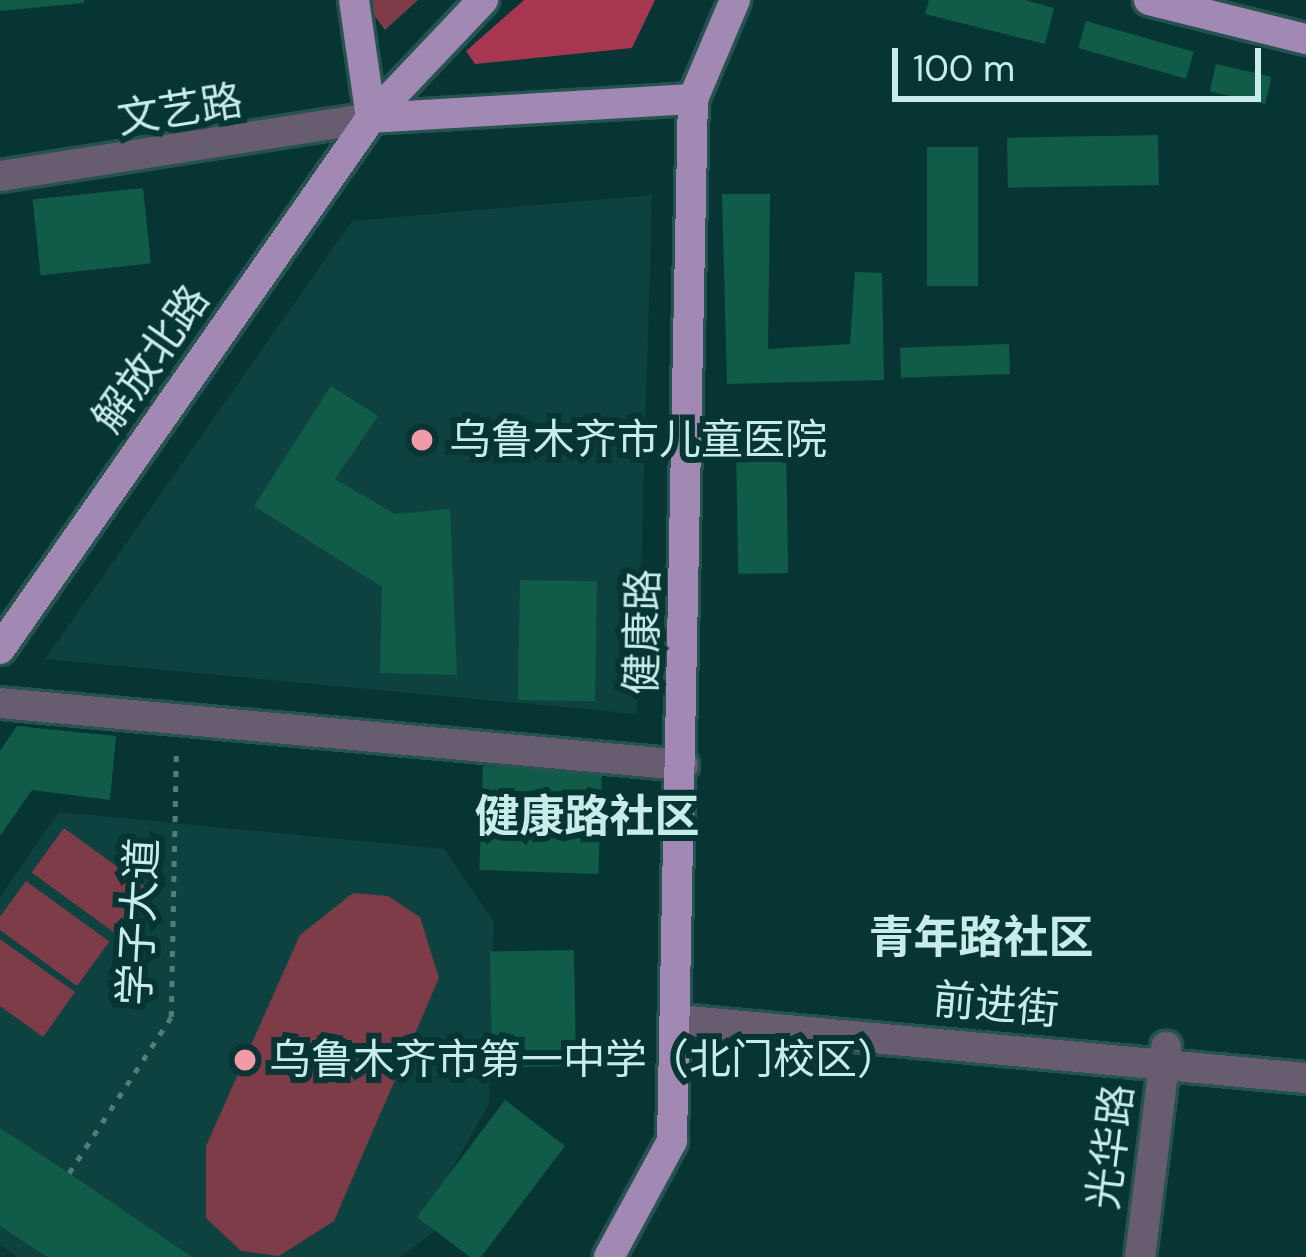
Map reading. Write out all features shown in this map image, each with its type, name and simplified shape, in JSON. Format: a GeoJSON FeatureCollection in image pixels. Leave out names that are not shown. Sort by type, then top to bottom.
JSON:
{"type":"FeatureCollection","features":[{"type":"Feature","properties":{"kind":"main road"},"geometry":{"type":"LineString","coordinates":[[354,0],[371,118],[694,99]]}},
{"type":"Feature","properties":{"kind":"main road","name":"解放北路"},"geometry":{"type":"LineString","coordinates":[[0,649],[371,118],[483,0]]}},
{"type":"Feature","properties":{"kind":"main road","name":"健康路"},"geometry":{"type":"LineString","coordinates":[[609,1257],[672,1141],[680,1013],[694,99],[735,0]]}},
{"type":"Feature","properties":{"kind":"main road"},"geometry":{"type":"LineString","coordinates":[[1149,0],[1306,39]]}},
{"type":"Feature","properties":{"kind":"street","name":"文艺路"},"geometry":{"type":"LineString","coordinates":[[0,176],[371,118]]}},
{"type":"Feature","properties":{"kind":"street"},"geometry":{"type":"LineString","coordinates":[[0,703],[682,765]]}},
{"type":"Feature","properties":{"kind":"street","name":"前进街"},"geometry":{"type":"LineString","coordinates":[[680,1013],[1306,1064]]}},
{"type":"Feature","properties":{"kind":"street","name":"前进街"},"geometry":{"type":"LineString","coordinates":[[1165,1054],[1306,1078]]}},
{"type":"Feature","properties":{"kind":"street","name":"光华路"},"geometry":{"type":"LineString","coordinates":[[1140,1257],[1165,1054]]}},
{"type":"Feature","properties":{"kind":"path","name":"学子大道"},"geometry":{"type":"LineString","coordinates":[[69,1173],[170,1016],[177,719]]}},
{"type":"Feature","properties":{"kind":"shaded area"},"geometry":{"type":"Polygon","coordinates":[[[363,0],[418,0],[385,30],[363,0]]]}},
{"type":"Feature","properties":{"kind":"shaded area"},"geometry":{"type":"Polygon","coordinates":[[[524,0],[655,0],[632,48],[475,64],[466,51],[524,0]]]}},
{"type":"Feature","properties":{"kind":"shaded area","name":"乌鲁木齐市儿童医院"},"geometry":{"type":"Polygon","coordinates":[[[652,195],[637,714],[45,659],[352,221],[652,195]]]}},
{"type":"Feature","properties":{"kind":"shaded area","name":"乌鲁木齐市第一中学（北门校区）"},"geometry":{"type":"Polygon","coordinates":[[[59,812],[444,849],[494,922],[489,1104],[436,1197],[444,1225],[400,1257],[18,1257],[0,1245],[0,897],[59,812]]]}},
{"type":"Feature","properties":{"kind":"shaded area"},"geometry":{"type":"Polygon","coordinates":[[[64,828],[148,889],[116,934],[32,872],[64,828]]]}},
{"type":"Feature","properties":{"kind":"shaded area"},"geometry":{"type":"Polygon","coordinates":[[[26,881],[109,942],[77,986],[0,930],[0,917],[26,881]]]}},
{"type":"Feature","properties":{"kind":"shaded area"},"geometry":{"type":"Polygon","coordinates":[[[353,893],[388,896],[420,917],[439,978],[334,1221],[279,1256],[241,1251],[206,1218],[206,1146],[300,935],[353,893]]]}},
{"type":"Feature","properties":{"kind":"shaded area"},"geometry":{"type":"Polygon","coordinates":[[[0,939],[75,992],[43,1037],[0,1006],[0,939]]]}},
{"type":"Feature","properties":{"kind":"building"},"geometry":{"type":"Polygon","coordinates":[[[0,0],[84,0],[84,3],[0,11],[0,0]]]}},
{"type":"Feature","properties":{"kind":"building"},"geometry":{"type":"Polygon","coordinates":[[[929,0],[1025,0],[1054,8],[1045,44],[925,14],[929,0]]]}},
{"type":"Feature","properties":{"kind":"building"},"geometry":{"type":"Polygon","coordinates":[[[1086,21],[1194,52],[1186,79],[1078,48],[1086,21]]]}},
{"type":"Feature","properties":{"kind":"building"},"geometry":{"type":"Polygon","coordinates":[[[1216,64],[1272,77],[1265,104],[1210,91],[1216,64]]]}},
{"type":"Feature","properties":{"kind":"building"},"geometry":{"type":"Polygon","coordinates":[[[1158,135],[1159,185],[1008,188],[1007,138],[1158,135]]]}},
{"type":"Feature","properties":{"kind":"building"},"geometry":{"type":"Polygon","coordinates":[[[927,147],[978,147],[978,286],[927,286],[927,147]]]}},
{"type":"Feature","properties":{"kind":"building"},"geometry":{"type":"Polygon","coordinates":[[[143,188],[151,264],[41,275],[33,200],[143,188]]]}},
{"type":"Feature","properties":{"kind":"building"},"geometry":{"type":"Polygon","coordinates":[[[722,194],[770,194],[768,349],[850,344],[855,272],[882,273],[884,380],[727,384],[722,194]]]}},
{"type":"Feature","properties":{"kind":"building"},"geometry":{"type":"Polygon","coordinates":[[[1009,344],[1010,374],[901,378],[900,348],[1009,344]]]}},
{"type":"Feature","properties":{"kind":"building"},"geometry":{"type":"Polygon","coordinates":[[[331,386],[378,416],[335,479],[395,514],[450,509],[457,675],[380,673],[382,587],[254,506],[331,386]]]}},
{"type":"Feature","properties":{"kind":"building"},"geometry":{"type":"Polygon","coordinates":[[[786,444],[788,573],[738,574],[736,445],[786,444]]]}},
{"type":"Feature","properties":{"kind":"building"},"geometry":{"type":"Polygon","coordinates":[[[520,580],[597,581],[595,701],[518,700],[520,580]]]}},
{"type":"Feature","properties":{"kind":"building"},"geometry":{"type":"Polygon","coordinates":[[[17,726],[116,736],[110,800],[32,790],[0,836],[0,751],[17,726]]]}},
{"type":"Feature","properties":{"kind":"building"},"geometry":{"type":"Polygon","coordinates":[[[483,766],[602,770],[598,874],[479,870],[483,766]]]}},
{"type":"Feature","properties":{"kind":"building"},"geometry":{"type":"Polygon","coordinates":[[[574,950],[576,1066],[492,1067],[490,951],[574,950]]]}},
{"type":"Feature","properties":{"kind":"building"},"geometry":{"type":"Polygon","coordinates":[[[505,1100],[565,1146],[481,1257],[470,1257],[417,1217],[505,1100]]]}},
{"type":"Feature","properties":{"kind":"building"},"geometry":{"type":"Polygon","coordinates":[[[0,1128],[192,1257],[47,1257],[0,1226],[0,1128]]]}},
{"type":"Feature","properties":{"kind":"place","name":"乌鲁木齐市儿童医院"},"geometry":{"type":"Point","coordinates":[422,440]}},
{"type":"Feature","properties":{"kind":"place","name":"乌鲁木齐市第一中学（北门校区）"},"geometry":{"type":"Point","coordinates":[245,1060]}},
{"type":"Feature","properties":{"kind":"district","name":"健康路社区"},"geometry":{"type":"Point","coordinates":[587,817]}},
{"type":"Feature","properties":{"kind":"district","name":"青年路社区"},"geometry":{"type":"Point","coordinates":[981,938]}}]}
